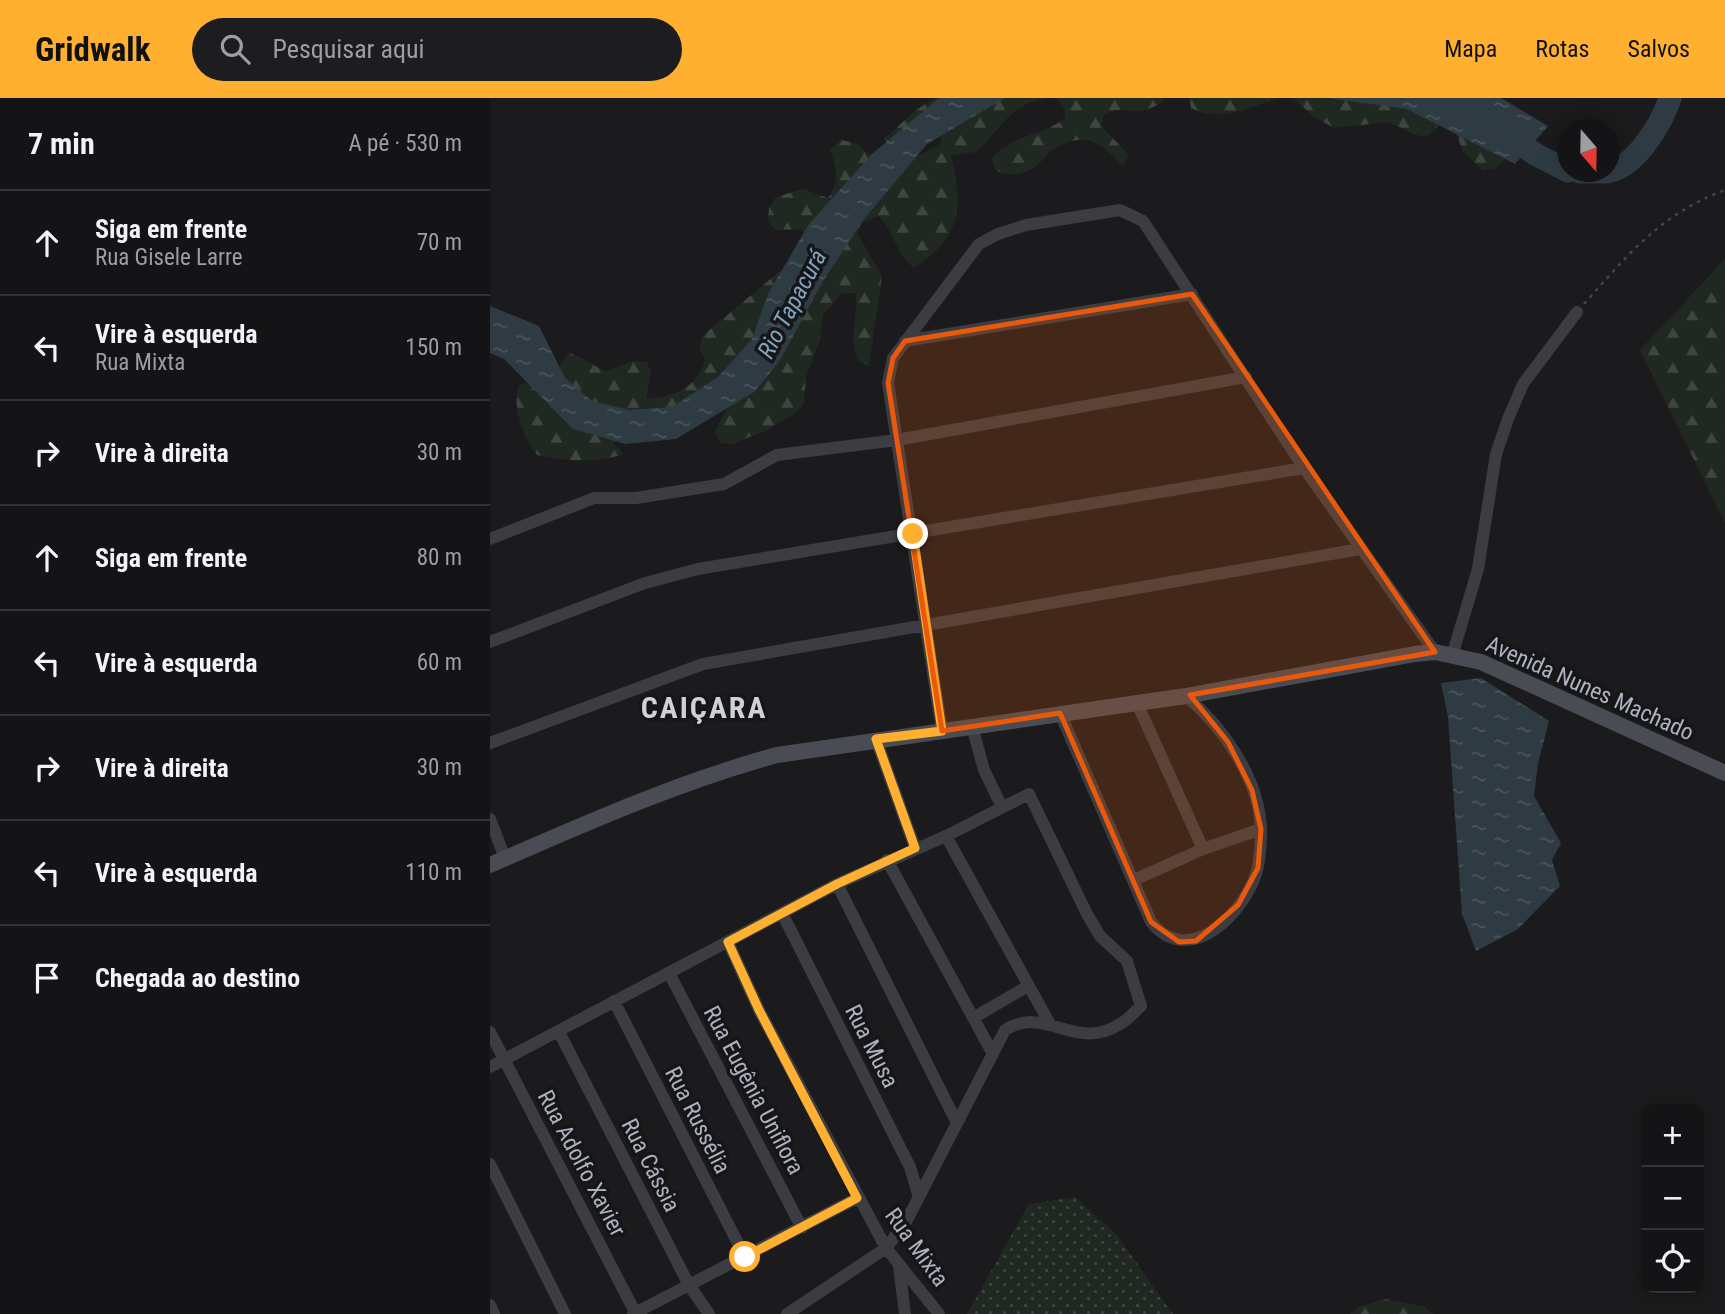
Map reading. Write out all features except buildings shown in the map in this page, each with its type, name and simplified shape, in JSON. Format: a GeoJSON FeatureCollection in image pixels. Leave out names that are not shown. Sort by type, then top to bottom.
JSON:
{"type":"FeatureCollection","features":[{"type":"Feature","properties":{"kind":"main road","name":"Avenida Nunes Machado"},"geometry":{"type":"LineString","coordinates":[[1435,652],[1481,662],[1526,680],[1725,773]]}},
{"type":"Feature","properties":{"kind":"main road"},"geometry":{"type":"LineString","coordinates":[[490,865],[594,819],[738,766],[826,746],[1186,696],[1435,652]]}},
{"type":"Feature","properties":{"kind":"street"},"geometry":{"type":"LineString","coordinates":[[942,731],[888,383],[893,358],[979,244],[998,234],[1039,223],[1120,210],[1143,221],[1304,468],[1435,652]]}},
{"type":"Feature","properties":{"kind":"street"},"geometry":{"type":"LineString","coordinates":[[905,341],[1192,294]]}},
{"type":"Feature","properties":{"kind":"street"},"geometry":{"type":"LineString","coordinates":[[1452,656],[1478,569],[1496,454],[1508,419],[1523,384],[1577,312]]}},
{"type":"Feature","properties":{"kind":"street"},"geometry":{"type":"LineString","coordinates":[[490,539],[594,498],[636,498],[724,484],[777,455],[897,440],[1246,377]]}},
{"type":"Feature","properties":{"kind":"street"},"geometry":{"type":"LineString","coordinates":[[490,642],[645,583],[698,569],[1304,468]]}},
{"type":"Feature","properties":{"kind":"street"},"geometry":{"type":"LineString","coordinates":[[490,743],[703,664],[1360,549]]}},
{"type":"Feature","properties":{"kind":"street"},"geometry":{"type":"LineString","coordinates":[[1060,713],[1151,922],[1160,933],[1179,942],[1196,941],[1218,927],[1242,898],[1258,868],[1261,829],[1252,790],[1228,743],[1204,711],[1186,696]]}},
{"type":"Feature","properties":{"kind":"street"},"geometry":{"type":"LineString","coordinates":[[1136,701],[1203,849]]}},
{"type":"Feature","properties":{"kind":"street"},"geometry":{"type":"LineString","coordinates":[[972,726],[984,770],[1002,807]]}},
{"type":"Feature","properties":{"kind":"street"},"geometry":{"type":"LineString","coordinates":[[876,739],[915,848]]}},
{"type":"Feature","properties":{"kind":"street"},"geometry":{"type":"LineString","coordinates":[[490,1067],[783,915],[837,884],[946,836],[1029,794],[1087,914],[1100,936],[1127,961],[1140,1006],[1120,1024],[1098,1033],[1070,1033],[1050,1024],[1018,1022],[1005,1030],[906,1222],[886,1248],[787,1314]]}},
{"type":"Feature","properties":{"kind":"street"},"geometry":{"type":"LineString","coordinates":[[490,819],[506,858]]}},
{"type":"Feature","properties":{"kind":"street"},"geometry":{"type":"LineString","coordinates":[[1134,880],[1203,849],[1261,829]]}},
{"type":"Feature","properties":{"kind":"street"},"geometry":{"type":"LineString","coordinates":[[946,836],[1050,1024]]}},
{"type":"Feature","properties":{"kind":"street"},"geometry":{"type":"LineString","coordinates":[[887,860],[993,1054]]}},
{"type":"Feature","properties":{"kind":"street"},"geometry":{"type":"LineString","coordinates":[[837,884],[957,1123]]}},
{"type":"Feature","properties":{"kind":"street","name":"Rua Musa"},"geometry":{"type":"LineString","coordinates":[[783,915],[910,1167],[919,1198]]}},
{"type":"Feature","properties":{"kind":"street","name":"Rua Mixta"},"geometry":{"type":"LineString","coordinates":[[728,942],[759,1010],[857,1198],[886,1248],[939,1314]]}},
{"type":"Feature","properties":{"kind":"street","name":"Rua Eugênia Uniflora"},"geometry":{"type":"LineString","coordinates":[[669,973],[802,1228]]}},
{"type":"Feature","properties":{"kind":"street"},"geometry":{"type":"LineString","coordinates":[[973,1018],[1028,986]]}},
{"type":"Feature","properties":{"kind":"street","name":"Rua Russélia"},"geometry":{"type":"LineString","coordinates":[[614,1001],[745,1257]]}},
{"type":"Feature","properties":{"kind":"street","name":"Rua Adolfo Xavier"},"geometry":{"type":"LineString","coordinates":[[490,1032],[635,1314]]}},
{"type":"Feature","properties":{"kind":"street","name":"Rua Cássia"},"geometry":{"type":"LineString","coordinates":[[559,1032],[689,1285],[709,1314]]}},
{"type":"Feature","properties":{"kind":"street"},"geometry":{"type":"LineString","coordinates":[[490,1164],[565,1314]]}},
{"type":"Feature","properties":{"kind":"street"},"geometry":{"type":"LineString","coordinates":[[635,1314],[857,1198]]}},
{"type":"Feature","properties":{"kind":"street"},"geometry":{"type":"LineString","coordinates":[[899,1265],[905,1314]]}},
{"type":"Feature","properties":{"kind":"street"},"geometry":{"type":"LineString","coordinates":[[490,1305],[494,1314]]}},
{"type":"Feature","properties":{"kind":"path"},"geometry":{"type":"LineString","coordinates":[[1577,312],[1644,237],[1678,213],[1725,190]]}},
{"type":"Feature","properties":{"kind":"highlighted area"},"geometry":{"type":"Polygon","coordinates":[[[1192,294],[1435,652],[1190,695],[1228,742],[1252,790],[1261,829],[1258,868],[1238,905],[1196,941],[1179,942],[1151,922],[1060,713],[942,731],[888,383],[893,358],[905,341],[1192,294]]]}},
{"type":"Feature","properties":{"kind":"green space"},"geometry":{"type":"Polygon","coordinates":[[[935,98],[1047,98],[1034,101],[1014,112],[976,152],[951,155],[957,190],[955,219],[942,245],[914,268],[903,256],[879,216],[863,222],[857,233],[882,276],[869,366],[858,361],[855,352],[855,293],[842,293],[823,315],[820,340],[806,377],[804,404],[793,415],[767,430],[732,444],[720,443],[715,432],[727,408],[722,388],[612,432],[614,444],[623,454],[580,460],[537,455],[520,421],[517,402],[519,385],[559,376],[561,363],[569,353],[605,371],[634,361],[647,362],[651,373],[646,398],[665,396],[683,389],[697,377],[702,368],[705,359],[699,348],[703,335],[791,262],[807,240],[802,229],[776,230],[768,221],[769,208],[776,197],[803,189],[828,198],[836,175],[830,150],[840,140],[849,141],[873,157],[887,161],[912,158],[936,147],[942,142],[938,131],[889,149],[885,138],[916,110],[935,98]]]}},
{"type":"Feature","properties":{"kind":"green space"},"geometry":{"type":"Polygon","coordinates":[[[1057,98],[1162,98],[1164,101],[1145,110],[1119,110],[1104,114],[1101,126],[1129,155],[1123,166],[1098,144],[1082,140],[1049,151],[1039,164],[1026,172],[1011,174],[995,170],[992,158],[999,151],[1066,118],[1063,106],[1057,98]]]}},
{"type":"Feature","properties":{"kind":"green space"},"geometry":{"type":"Polygon","coordinates":[[[1189,98],[1277,98],[1245,110],[1213,114],[1191,108],[1189,98]]]}},
{"type":"Feature","properties":{"kind":"green space"},"geometry":{"type":"Polygon","coordinates":[[[1293,98],[1445,98],[1437,128],[1428,136],[1416,135],[1389,122],[1334,128],[1313,116],[1293,98]]]}},
{"type":"Feature","properties":{"kind":"green space"},"geometry":{"type":"Polygon","coordinates":[[[1454,128],[1505,159],[1496,168],[1483,170],[1463,152],[1454,128]]]}},
{"type":"Feature","properties":{"kind":"green space"},"geometry":{"type":"Polygon","coordinates":[[[1725,259],[1725,523],[1640,350],[1725,259]]]}},
{"type":"Feature","properties":{"kind":"green space"},"geometry":{"type":"Polygon","coordinates":[[[1075,1197],[1116,1234],[1173,1314],[967,1314],[1029,1204],[1075,1197]]]}},
{"type":"Feature","properties":{"kind":"green space"},"geometry":{"type":"Polygon","coordinates":[[[1386,1299],[1425,1307],[1433,1314],[1350,1314],[1359,1307],[1386,1299]]]}},
{"type":"Feature","properties":{"kind":"water"},"geometry":{"type":"Polygon","coordinates":[[[939,98],[1005,98],[927,144],[864,219],[823,281],[779,362],[754,392],[676,439],[625,444],[573,429],[504,359],[490,353],[490,306],[539,326],[565,378],[592,401],[629,410],[672,407],[718,377],[752,339],[768,294],[809,224],[872,154],[939,98]]]}},
{"type":"Feature","properties":{"kind":"water"},"geometry":{"type":"Polygon","coordinates":[[[1329,98],[1501,98],[1548,126],[1515,164],[1407,109],[1329,98]]]}},
{"type":"Feature","properties":{"kind":"water"},"geometry":{"type":"Polygon","coordinates":[[[1481,678],[1549,721],[1538,763],[1534,796],[1561,843],[1552,860],[1560,886],[1518,929],[1476,951],[1462,914],[1448,717],[1441,683],[1481,678]]]}},
{"type":"Feature","properties":{"kind":"waterway","name":"Rio Tapacurá"},"geometry":{"type":"LineString","coordinates":[[1453,98],[1535,154],[1557,165]]}},
{"type":"Feature","properties":{"kind":"waterway","name":"Rio Tapacurá"},"geometry":{"type":"LineString","coordinates":[[1620,167],[1639,152],[1655,131],[1670,98]]}},
{"type":"Feature","properties":{"kind":"district","name":"CAIÇARA"},"geometry":{"type":"Point","coordinates":[704,708]}},
{"type":"Feature","properties":{"kind":"route"},"geometry":{"type":"LineString","coordinates":[[745,1257],[857,1198],[759,1010],[728,942],[837,884],[915,848],[876,739],[942,731],[913,534]]}}]}
